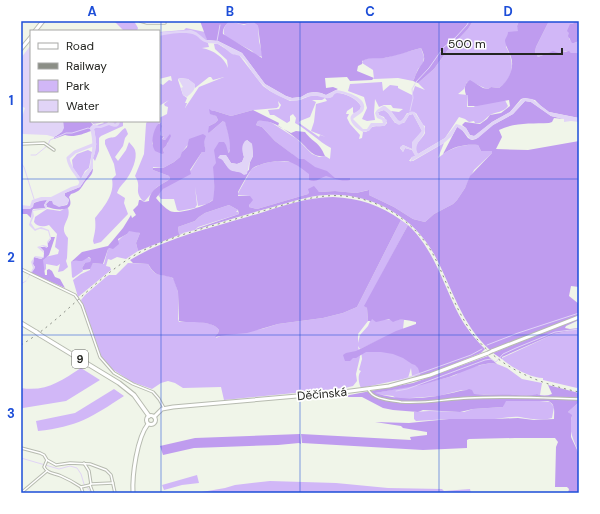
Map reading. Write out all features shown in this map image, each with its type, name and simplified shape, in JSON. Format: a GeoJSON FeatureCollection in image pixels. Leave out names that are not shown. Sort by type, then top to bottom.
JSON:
{"type":"FeatureCollection","features":[{"type":"Feature","properties":{"kind":"main road"},"geometry":{"type":"LineString","coordinates":[[37,30],[43,21]]}},
{"type":"Feature","properties":{"kind":"main road"},"geometry":{"type":"LineString","coordinates":[[21,49],[30,38]]}},
{"type":"Feature","properties":{"kind":"main road","name":"Děčínská"},"geometry":{"type":"LineString","coordinates":[[164,408],[368,389],[417,380],[579,317]]}},
{"type":"Feature","properties":{"kind":"main road","name":"9"},"geometry":{"type":"LineString","coordinates":[[21,323],[119,383],[134,395],[149,416]]}},
{"type":"Feature","properties":{"kind":"main road"},"geometry":{"type":"LineString","coordinates":[[154,417],[164,408]]}},
{"type":"Feature","properties":{"kind":"main road"},"geometry":{"type":"LineString","coordinates":[[133,493],[133,474],[142,433],[148,424],[147,420],[149,416],[154,417]]}},
{"type":"Feature","properties":{"kind":"main road"},"geometry":{"type":"LineString","coordinates":[[148,424],[154,424],[156,420],[154,417]]}},
{"type":"Feature","properties":{"kind":"street"},"geometry":{"type":"LineString","coordinates":[[140,21],[147,23],[165,23]]}},
{"type":"Feature","properties":{"kind":"street"},"geometry":{"type":"LineString","coordinates":[[21,144],[44,143],[54,150]]}},
{"type":"Feature","properties":{"kind":"street"},"geometry":{"type":"LineString","coordinates":[[21,269],[75,295],[82,305],[100,357],[109,369],[133,384],[155,393],[164,408]]}},
{"type":"Feature","properties":{"kind":"street"},"geometry":{"type":"LineString","coordinates":[[368,389],[372,395],[381,399],[412,402],[470,398],[579,399]]}},
{"type":"Feature","properties":{"kind":"street"},"geometry":{"type":"LineString","coordinates":[[21,448],[42,454],[47,460],[56,465],[84,463],[95,465],[108,471],[112,476],[115,493]]}},
{"type":"Feature","properties":{"kind":"street"},"geometry":{"type":"LineString","coordinates":[[47,460],[45,465],[47,471]]}},
{"type":"Feature","properties":{"kind":"street"},"geometry":{"type":"LineString","coordinates":[[84,463],[89,471],[89,485],[93,493]]}},
{"type":"Feature","properties":{"kind":"street"},"geometry":{"type":"LineString","coordinates":[[47,471],[82,487],[113,483]]}},
{"type":"Feature","properties":{"kind":"street"},"geometry":{"type":"LineString","coordinates":[[21,493],[47,471]]}},
{"type":"Feature","properties":{"kind":"street"},"geometry":{"type":"LineString","coordinates":[[82,487],[83,493]]}},
{"type":"Feature","properties":{"kind":"green space"},"geometry":{"type":"Polygon","coordinates":[[[114,21],[134,21],[138,28],[137,30],[123,30],[114,21]]]}},
{"type":"Feature","properties":{"kind":"green space"},"geometry":{"type":"Polygon","coordinates":[[[230,21],[244,25],[252,22],[256,23],[258,26],[259,41],[263,57],[255,55],[252,51],[226,37],[224,28],[230,21]]]}},
{"type":"Feature","properties":{"kind":"green space"},"geometry":{"type":"Polygon","coordinates":[[[473,21],[519,21],[517,26],[519,31],[515,32],[506,47],[511,58],[512,69],[504,84],[499,88],[491,87],[488,89],[467,82],[464,89],[458,94],[468,95],[467,107],[474,107],[476,104],[505,100],[508,106],[506,108],[490,115],[480,123],[475,123],[474,121],[469,122],[459,117],[445,138],[418,154],[416,151],[416,145],[425,133],[425,126],[416,113],[407,113],[402,121],[398,121],[391,111],[399,112],[403,109],[393,108],[391,105],[379,107],[375,99],[375,120],[367,121],[362,119],[367,108],[364,97],[348,91],[350,84],[382,82],[383,91],[390,85],[398,86],[398,88],[412,95],[415,86],[425,90],[418,83],[434,69],[447,51],[468,29],[473,21]]]}},
{"type":"Feature","properties":{"kind":"green space"},"geometry":{"type":"Polygon","coordinates":[[[549,21],[575,21],[569,33],[569,39],[574,43],[579,41],[579,53],[571,53],[566,51],[559,54],[551,52],[538,57],[535,52],[536,47],[549,21]]]}},
{"type":"Feature","properties":{"kind":"green space"},"geometry":{"type":"Polygon","coordinates":[[[186,28],[205,32],[209,47],[202,48],[210,50],[218,55],[228,68],[227,60],[215,49],[214,44],[218,44],[239,55],[263,86],[290,101],[320,95],[327,98],[332,97],[335,93],[342,93],[350,96],[361,106],[360,110],[354,114],[353,107],[347,111],[346,114],[349,114],[347,118],[350,124],[360,135],[359,139],[362,138],[363,132],[366,132],[372,127],[386,125],[387,123],[384,117],[379,115],[378,112],[384,110],[395,123],[404,123],[409,115],[413,114],[422,131],[412,143],[412,149],[403,145],[400,148],[403,152],[405,148],[412,150],[416,156],[412,157],[409,161],[413,161],[444,143],[438,158],[450,150],[466,145],[478,145],[481,151],[492,151],[492,153],[474,170],[457,200],[453,204],[434,214],[425,222],[413,219],[394,207],[369,195],[368,190],[356,193],[335,191],[309,192],[308,194],[257,209],[249,207],[250,196],[237,195],[251,170],[259,165],[270,162],[290,162],[292,154],[275,141],[262,127],[256,125],[258,121],[264,120],[272,123],[297,139],[312,154],[319,157],[325,156],[330,159],[331,148],[295,123],[296,118],[293,114],[290,116],[290,121],[287,123],[274,115],[270,115],[268,110],[279,109],[281,105],[278,101],[279,106],[277,108],[253,110],[231,116],[215,111],[212,114],[216,116],[218,120],[209,126],[209,133],[225,121],[230,139],[230,149],[214,184],[214,199],[207,204],[198,206],[195,187],[197,205],[195,208],[179,211],[177,210],[174,199],[161,199],[158,195],[158,192],[191,170],[205,147],[203,142],[189,143],[180,157],[163,168],[153,167],[153,170],[169,176],[170,179],[157,187],[144,202],[140,198],[138,183],[135,176],[144,154],[146,124],[147,122],[160,122],[160,118],[167,114],[168,107],[164,104],[169,100],[160,105],[160,84],[163,85],[169,80],[172,81],[171,76],[160,79],[160,32],[184,30],[186,28]],[[211,77],[195,88],[195,85],[188,79],[179,78],[178,80],[183,95],[187,98],[185,108],[199,87],[224,77],[213,80],[211,77]],[[325,98],[322,100],[312,100],[316,102],[310,117],[300,121],[299,123],[319,137],[320,135],[326,137],[311,131],[314,122],[316,104],[327,101],[325,98]],[[160,123],[158,124],[152,144],[164,153],[163,149],[167,144],[168,137],[165,140],[162,139],[164,136],[160,135],[162,125],[160,123]]]}},
{"type":"Feature","properties":{"kind":"green space"},"geometry":{"type":"Polygon","coordinates":[[[421,48],[424,57],[423,63],[418,69],[413,81],[398,78],[374,79],[373,70],[362,63],[363,60],[369,58],[384,58],[421,48]]]}},
{"type":"Feature","properties":{"kind":"green space"},"geometry":{"type":"Polygon","coordinates":[[[92,122],[101,122],[100,123],[93,124],[92,122]]]}},
{"type":"Feature","properties":{"kind":"green space"},"geometry":{"type":"Polygon","coordinates":[[[103,122],[123,122],[123,126],[99,138],[99,151],[95,161],[93,158],[96,144],[94,129],[97,125],[104,123],[103,122]]]}},
{"type":"Feature","properties":{"kind":"green space"},"geometry":{"type":"Polygon","coordinates":[[[125,128],[128,134],[125,138],[123,146],[115,157],[118,161],[126,150],[129,142],[135,150],[136,158],[132,170],[117,193],[125,198],[124,203],[128,214],[101,242],[94,244],[95,218],[108,200],[112,190],[112,179],[116,175],[114,164],[105,144],[105,140],[115,137],[125,128]]]}},
{"type":"Feature","properties":{"kind":"green space"},"geometry":{"type":"Polygon","coordinates":[[[88,150],[92,152],[89,168],[85,171],[81,179],[73,168],[72,160],[77,154],[88,150]]]}},
{"type":"Feature","properties":{"kind":"green space"},"geometry":{"type":"Polygon","coordinates":[[[229,205],[238,210],[236,212],[239,214],[198,227],[195,230],[179,234],[178,227],[195,221],[205,213],[229,205]]]}},
{"type":"Feature","properties":{"kind":"green space"},"geometry":{"type":"Polygon","coordinates":[[[68,208],[69,213],[64,227],[65,234],[68,238],[66,261],[68,267],[63,271],[58,272],[60,264],[57,266],[46,264],[46,269],[44,271],[39,262],[45,257],[58,254],[59,250],[55,247],[57,234],[49,225],[41,226],[35,224],[35,217],[47,209],[60,211],[68,208]]]}},
{"type":"Feature","properties":{"kind":"green space"},"geometry":{"type":"Polygon","coordinates":[[[401,220],[408,225],[365,306],[367,308],[368,321],[358,334],[358,343],[360,335],[368,326],[371,319],[404,320],[403,329],[360,349],[358,346],[360,357],[356,374],[357,381],[353,386],[224,400],[221,387],[183,388],[168,381],[161,383],[152,389],[132,382],[109,367],[100,356],[81,300],[106,277],[109,275],[116,275],[128,263],[148,264],[157,274],[174,279],[178,292],[179,322],[201,322],[216,327],[219,330],[216,338],[225,334],[262,329],[278,324],[323,318],[343,313],[357,307],[401,220]]]}},
{"type":"Feature","properties":{"kind":"green space"},"geometry":{"type":"Polygon","coordinates":[[[131,230],[140,233],[136,243],[138,251],[126,259],[117,257],[111,260],[108,259],[106,266],[110,267],[111,270],[78,297],[73,280],[90,270],[93,263],[104,264],[108,249],[131,230]]]}},
{"type":"Feature","properties":{"kind":"green space"},"geometry":{"type":"Polygon","coordinates":[[[87,257],[91,259],[90,263],[85,263],[82,268],[83,271],[73,278],[71,262],[87,257]]]}},
{"type":"Feature","properties":{"kind":"green space"},"geometry":{"type":"Polygon","coordinates":[[[579,329],[579,385],[577,388],[543,380],[543,378],[538,378],[527,374],[516,369],[502,359],[554,334],[579,329]]]}},
{"type":"Feature","properties":{"kind":"green space"},"geometry":{"type":"Polygon","coordinates":[[[382,340],[446,366],[417,377],[412,376],[411,368],[408,378],[361,388],[359,377],[361,371],[359,370],[362,359],[361,350],[382,340]]]}},
{"type":"Feature","properties":{"kind":"green space"},"geometry":{"type":"Polygon","coordinates":[[[491,363],[507,368],[522,379],[542,383],[540,395],[525,396],[474,394],[462,390],[438,396],[397,399],[393,396],[375,394],[444,379],[454,376],[468,368],[491,363]]]}},
{"type":"Feature","properties":{"kind":"green space"},"geometry":{"type":"Polygon","coordinates":[[[81,368],[100,380],[66,401],[23,408],[21,410],[21,388],[30,389],[46,387],[60,381],[81,368]]]}},
{"type":"Feature","properties":{"kind":"green space"},"geometry":{"type":"Polygon","coordinates":[[[114,389],[124,396],[103,410],[74,424],[38,431],[36,421],[75,413],[114,389]]]}},
{"type":"Feature","properties":{"kind":"green space"},"geometry":{"type":"Polygon","coordinates":[[[529,400],[550,402],[554,407],[552,418],[540,420],[514,417],[495,419],[416,421],[414,419],[414,412],[464,412],[473,409],[503,407],[505,401],[529,400]]]}},
{"type":"Feature","properties":{"kind":"green space"},"geometry":{"type":"Polygon","coordinates":[[[579,402],[579,454],[570,427],[572,417],[568,412],[579,402]]]}},
{"type":"Feature","properties":{"kind":"green space"},"geometry":{"type":"Polygon","coordinates":[[[197,475],[199,483],[182,485],[164,490],[162,485],[197,475]]]}},
{"type":"Feature","properties":{"kind":"green space"},"geometry":{"type":"Polygon","coordinates":[[[270,481],[336,483],[388,488],[442,489],[444,491],[470,489],[471,493],[196,493],[235,485],[270,481]]]}},
{"type":"Feature","properties":{"kind":"shaded area"},"geometry":{"type":"Polygon","coordinates":[[[200,21],[230,21],[223,30],[223,34],[262,58],[258,26],[254,23],[242,24],[233,21],[473,21],[468,29],[447,51],[434,69],[418,83],[413,81],[416,73],[424,62],[421,48],[389,57],[362,61],[362,64],[358,66],[357,71],[374,78],[372,80],[350,81],[347,77],[325,78],[326,88],[333,87],[338,89],[326,95],[315,92],[308,93],[301,97],[292,98],[265,84],[242,53],[218,41],[207,40],[200,21]]]}},
{"type":"Feature","properties":{"kind":"shaded area"},"geometry":{"type":"Polygon","coordinates":[[[519,21],[549,21],[536,47],[535,52],[538,57],[553,51],[559,53],[569,51],[571,53],[579,53],[579,118],[549,112],[535,100],[525,98],[521,99],[510,112],[492,122],[476,135],[470,135],[466,128],[462,125],[465,122],[480,124],[490,115],[501,113],[510,106],[509,100],[477,106],[468,106],[468,95],[466,95],[465,87],[470,80],[483,88],[488,89],[491,87],[499,88],[505,82],[510,74],[512,61],[505,40],[508,32],[518,31],[517,26],[519,21]]]}},
{"type":"Feature","properties":{"kind":"shaded area"},"geometry":{"type":"Polygon","coordinates":[[[575,21],[579,21],[579,41],[572,43],[567,31],[570,24],[573,24],[575,21]]]}},
{"type":"Feature","properties":{"kind":"shaded area"},"geometry":{"type":"Polygon","coordinates":[[[525,101],[531,102],[551,116],[564,119],[554,118],[552,122],[549,123],[505,127],[499,130],[502,137],[496,149],[528,150],[579,141],[579,287],[571,286],[569,296],[579,304],[579,315],[490,350],[480,340],[464,317],[434,254],[425,240],[414,228],[389,209],[374,202],[342,195],[326,195],[306,198],[195,230],[239,214],[238,210],[229,205],[205,213],[195,221],[178,227],[179,234],[184,233],[138,251],[136,243],[140,233],[129,231],[127,234],[118,239],[119,244],[113,249],[108,249],[103,264],[93,263],[90,269],[83,270],[82,268],[85,263],[90,262],[91,259],[89,257],[82,261],[71,262],[82,252],[108,246],[123,228],[131,215],[132,218],[136,215],[133,210],[138,205],[139,200],[144,202],[149,201],[151,193],[170,179],[169,176],[153,170],[153,168],[163,168],[174,162],[180,157],[182,152],[187,147],[189,139],[203,134],[206,136],[204,141],[205,152],[202,152],[190,170],[191,174],[163,189],[156,198],[166,208],[174,212],[180,212],[205,205],[213,200],[213,167],[216,163],[214,150],[219,142],[224,142],[229,153],[230,145],[225,122],[223,121],[209,133],[208,132],[209,126],[218,120],[216,116],[210,114],[209,109],[231,116],[253,110],[279,123],[278,126],[269,122],[258,121],[256,125],[262,127],[275,141],[299,159],[304,159],[315,167],[327,171],[335,178],[350,178],[350,180],[341,180],[326,176],[316,181],[312,181],[309,180],[309,174],[290,162],[277,161],[266,163],[256,166],[251,170],[238,192],[238,196],[250,196],[253,200],[249,207],[257,209],[308,194],[308,189],[314,186],[319,192],[335,191],[356,193],[369,190],[369,195],[394,207],[413,219],[425,222],[434,214],[453,204],[457,200],[465,188],[470,176],[492,153],[492,151],[481,151],[478,145],[469,145],[456,147],[443,154],[457,127],[460,127],[468,138],[472,140],[476,139],[493,125],[513,114],[525,101]],[[247,140],[242,162],[237,164],[231,163],[226,155],[219,156],[218,158],[222,159],[230,168],[243,174],[249,170],[250,162],[253,156],[252,144],[247,140]]]}},
{"type":"Feature","properties":{"kind":"shaded area"},"geometry":{"type":"Polygon","coordinates":[[[63,122],[91,122],[93,125],[90,128],[91,131],[75,136],[65,135],[54,139],[54,137],[62,131],[63,122]]]}},
{"type":"Feature","properties":{"kind":"shaded area"},"geometry":{"type":"Polygon","coordinates":[[[161,123],[162,126],[160,135],[164,136],[162,139],[165,140],[170,134],[171,136],[163,149],[164,153],[162,154],[155,151],[152,141],[156,127],[161,123]]]}},
{"type":"Feature","properties":{"kind":"shaded area"},"geometry":{"type":"Polygon","coordinates":[[[283,129],[291,133],[296,131],[305,132],[320,147],[325,156],[316,155],[283,129]]]}},
{"type":"Feature","properties":{"kind":"shaded area"},"geometry":{"type":"Polygon","coordinates":[[[93,168],[92,174],[80,190],[71,194],[69,197],[70,206],[64,209],[47,207],[46,204],[49,201],[53,201],[53,204],[62,206],[67,205],[69,200],[65,196],[65,193],[80,187],[93,168]]]}},
{"type":"Feature","properties":{"kind":"shaded area"},"geometry":{"type":"Polygon","coordinates":[[[333,197],[369,203],[385,210],[401,220],[357,307],[343,313],[323,318],[278,324],[247,333],[215,337],[219,330],[211,324],[179,321],[178,292],[173,278],[156,274],[148,264],[133,263],[130,260],[144,252],[172,240],[202,230],[300,201],[333,197]]]}},
{"type":"Feature","properties":{"kind":"shaded area"},"geometry":{"type":"Polygon","coordinates":[[[47,200],[44,205],[46,208],[33,209],[31,218],[27,214],[21,214],[21,209],[30,209],[34,203],[47,200]]]}},
{"type":"Feature","properties":{"kind":"shaded area"},"geometry":{"type":"Polygon","coordinates":[[[408,225],[425,245],[462,320],[485,349],[481,353],[421,377],[418,368],[415,365],[393,354],[366,352],[350,361],[345,361],[343,355],[356,351],[396,331],[416,324],[416,322],[404,320],[393,322],[389,319],[376,322],[372,319],[371,321],[368,321],[367,308],[364,306],[408,225]]]}},
{"type":"Feature","properties":{"kind":"shaded area"},"geometry":{"type":"Polygon","coordinates":[[[51,237],[55,237],[49,255],[43,260],[45,275],[47,275],[47,270],[49,269],[55,277],[60,279],[65,288],[31,273],[35,267],[33,264],[34,257],[41,259],[44,257],[44,251],[40,247],[48,247],[51,237]]]}},
{"type":"Feature","properties":{"kind":"shaded area"},"geometry":{"type":"Polygon","coordinates":[[[579,319],[565,328],[579,329],[554,334],[502,357],[502,359],[493,353],[579,319]]]}},
{"type":"Feature","properties":{"kind":"shaded area"},"geometry":{"type":"Polygon","coordinates":[[[488,356],[497,364],[491,363],[480,365],[449,377],[421,385],[375,393],[385,396],[418,398],[439,396],[469,389],[472,390],[474,394],[528,396],[537,394],[544,396],[552,394],[548,385],[579,393],[579,402],[568,412],[572,415],[571,437],[579,454],[579,493],[568,493],[569,489],[567,487],[555,487],[556,447],[558,442],[555,438],[469,439],[467,440],[467,448],[423,450],[302,443],[301,434],[411,440],[410,437],[427,435],[427,432],[375,422],[409,423],[449,419],[554,419],[553,406],[551,402],[548,401],[506,401],[503,407],[473,409],[460,412],[423,410],[418,412],[383,408],[362,397],[339,397],[413,383],[488,356]]]}},
{"type":"Feature","properties":{"kind":"shaded area"},"geometry":{"type":"Polygon","coordinates":[[[300,434],[301,444],[194,448],[163,455],[160,446],[195,438],[300,434]]]}},
{"type":"Feature","properties":{"kind":"water"},"geometry":{"type":"Polygon","coordinates":[[[191,30],[206,40],[218,41],[242,53],[265,84],[292,98],[301,97],[308,93],[315,92],[326,95],[336,90],[356,96],[363,102],[364,106],[363,111],[353,119],[363,129],[367,129],[371,123],[383,123],[382,120],[377,118],[375,113],[383,106],[391,111],[400,121],[408,113],[412,111],[415,112],[425,129],[417,147],[418,154],[445,138],[456,124],[466,128],[470,135],[474,136],[492,122],[510,112],[523,98],[532,99],[549,112],[579,118],[579,122],[564,122],[564,119],[551,116],[531,102],[525,101],[513,114],[493,125],[478,138],[471,140],[457,127],[452,136],[444,143],[410,162],[412,157],[415,156],[412,150],[405,148],[403,152],[400,147],[403,145],[412,149],[412,142],[422,131],[413,114],[409,115],[405,122],[399,125],[384,110],[378,112],[379,115],[387,120],[385,126],[373,126],[369,131],[363,132],[354,126],[350,118],[360,109],[360,104],[355,99],[347,95],[337,93],[330,98],[314,96],[296,101],[281,97],[263,85],[241,57],[232,54],[217,44],[206,43],[192,34],[177,33],[160,36],[160,33],[191,30]]]}},
{"type":"Feature","properties":{"kind":"water"},"geometry":{"type":"Polygon","coordinates":[[[30,46],[30,122],[63,122],[64,128],[62,132],[54,137],[21,133],[21,120],[25,108],[21,106],[21,58],[30,46]]]}},
{"type":"Feature","properties":{"kind":"water"},"geometry":{"type":"Polygon","coordinates":[[[179,78],[188,79],[195,84],[194,90],[187,97],[183,95],[181,88],[183,87],[179,78]]]}},
{"type":"Feature","properties":{"kind":"water"},"geometry":{"type":"Polygon","coordinates":[[[110,122],[115,124],[120,122],[116,127],[109,125],[94,129],[96,139],[93,168],[80,187],[65,193],[65,196],[69,199],[68,204],[59,207],[53,204],[52,201],[49,201],[46,204],[46,209],[33,211],[34,216],[31,223],[35,229],[41,227],[49,230],[51,238],[47,248],[42,246],[40,247],[44,252],[37,247],[43,245],[47,246],[47,242],[50,238],[48,231],[39,229],[35,231],[29,225],[32,210],[45,208],[44,205],[47,200],[35,202],[33,207],[30,209],[21,209],[21,205],[30,206],[32,200],[41,197],[51,197],[78,185],[83,175],[90,167],[92,148],[91,126],[95,124],[99,126],[110,122]]]}},
{"type":"Feature","properties":{"kind":"water"},"geometry":{"type":"Polygon","coordinates":[[[247,140],[252,144],[253,156],[249,164],[247,174],[244,175],[231,170],[218,158],[220,155],[226,155],[231,163],[237,164],[242,162],[244,157],[242,147],[247,140]]]}},
{"type":"Feature","properties":{"kind":"water"},"geometry":{"type":"Polygon","coordinates":[[[44,253],[44,257],[41,259],[34,257],[43,257],[44,253]]]}},
{"type":"Feature","properties":{"kind":"water"},"geometry":{"type":"Polygon","coordinates":[[[34,258],[33,264],[35,268],[26,281],[33,268],[31,262],[34,258]]]}},
{"type":"Feature","properties":{"kind":"waterway"},"geometry":{"type":"LineString","coordinates":[[415,83],[429,68],[443,48],[456,37],[469,21]]}},
{"type":"Feature","properties":{"kind":"waterway"},"geometry":{"type":"LineString","coordinates":[[217,41],[220,25]]}},
{"type":"Feature","properties":{"kind":"waterway"},"geometry":{"type":"LineString","coordinates":[[410,111],[413,98],[412,89],[415,84]]}},
{"type":"Feature","properties":{"kind":"waterway"},"geometry":{"type":"LineString","coordinates":[[48,145],[50,140],[66,133],[72,133],[88,128],[92,129]]}},
{"type":"Feature","properties":{"kind":"waterway"},"geometry":{"type":"LineString","coordinates":[[81,182],[71,168],[68,158],[75,152],[95,144]]}},
{"type":"Feature","properties":{"kind":"waterway"},"geometry":{"type":"LineString","coordinates":[[31,155],[36,155],[47,146]]}},
{"type":"Feature","properties":{"kind":"waterway"},"geometry":{"type":"LineString","coordinates":[[21,163],[24,167],[34,199]]}},
{"type":"Feature","properties":{"kind":"waterway"},"geometry":{"type":"LineString","coordinates":[[21,284],[26,281]]}},
{"type":"Feature","properties":{"kind":"waterway"},"geometry":{"type":"LineString","coordinates":[[487,345],[579,313]]}},
{"type":"Feature","properties":{"kind":"waterway"},"geometry":{"type":"LineString","coordinates":[[396,391],[407,389],[485,360],[491,359],[496,362],[503,354],[555,332],[579,329]]}},
{"type":"Feature","properties":{"kind":"waterway"},"geometry":{"type":"LineString","coordinates":[[393,383],[471,355],[482,349]]}},
{"type":"Feature","properties":{"kind":"waterway"},"geometry":{"type":"LineString","coordinates":[[21,458],[59,469],[70,466],[77,468],[81,474],[84,484],[92,493]]}},
{"type":"Feature","properties":{"kind":"railway"},"geometry":{"type":"LineString","coordinates":[[21,345],[53,322],[111,271],[144,250],[185,234],[290,203],[317,197],[342,196],[358,198],[389,210],[414,230],[425,242],[434,256],[458,310],[470,330],[487,350],[511,367],[537,380],[579,392]]}}]}
